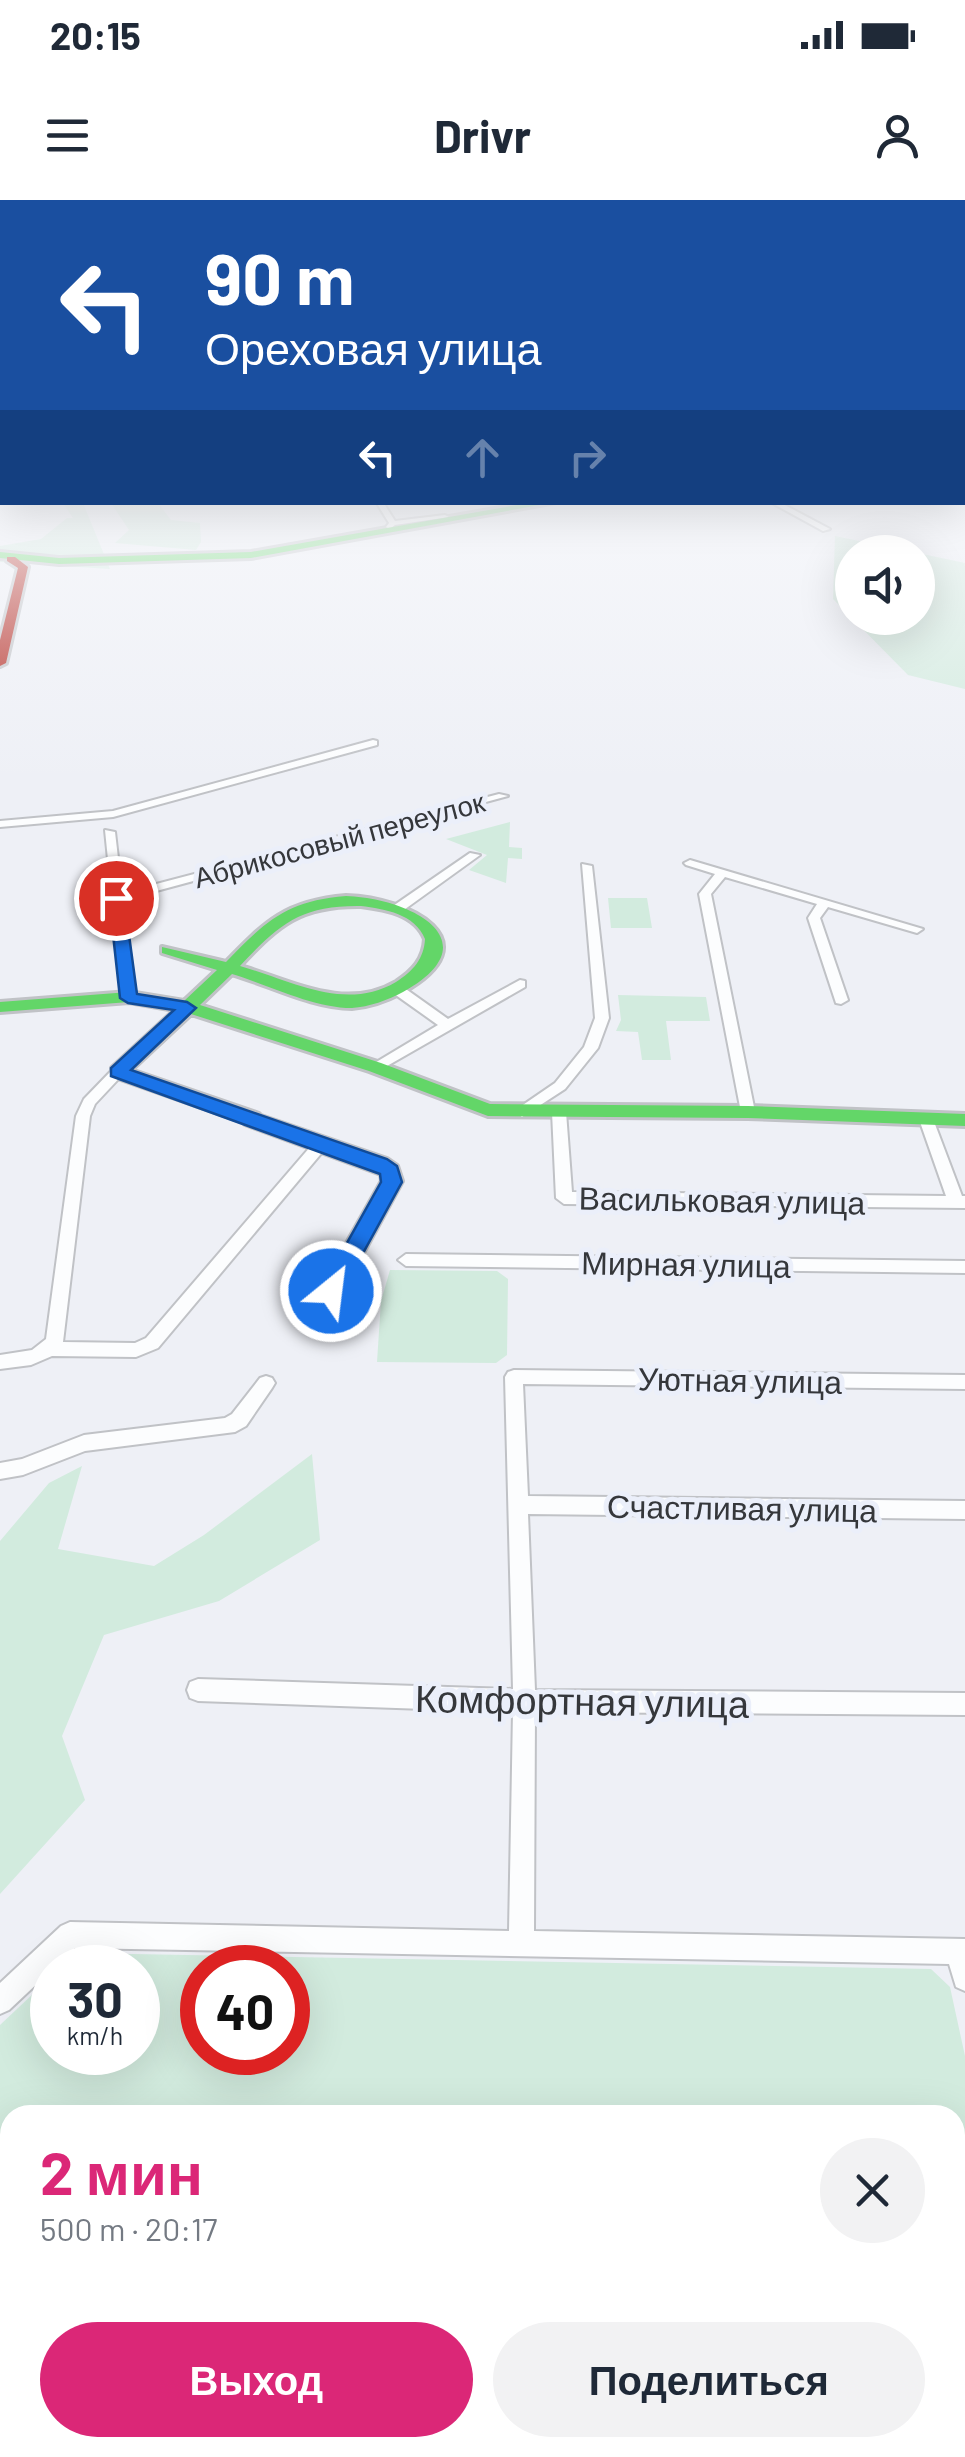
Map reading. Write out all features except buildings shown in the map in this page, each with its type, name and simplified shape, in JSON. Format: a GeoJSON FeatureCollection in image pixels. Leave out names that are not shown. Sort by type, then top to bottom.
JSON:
{"type":"FeatureCollection","features":[{"type":"Feature","properties":{"kind":"street"},"geometry":{"type":"LineString","coordinates":[[0,662],[9,571]]}},
{"type":"Feature","properties":{"kind":"street"},"geometry":{"type":"LineString","coordinates":[[0,824],[113,814],[373,743]]}},
{"type":"Feature","properties":{"kind":"street","name":"Абрикосовый переулок"},"geometry":{"type":"LineString","coordinates":[[116,898],[503,796]]}},
{"type":"Feature","properties":{"kind":"street"},"geometry":{"type":"LineString","coordinates":[[108,832],[128,998]]}},
{"type":"Feature","properties":{"kind":"street"},"geometry":{"type":"LineString","coordinates":[[398,909],[474,856]]}},
{"type":"Feature","properties":{"kind":"street"},"geometry":{"type":"LineString","coordinates":[[690,862],[917,929]]}},
{"type":"Feature","properties":{"kind":"street"},"geometry":{"type":"LineString","coordinates":[[522,1112],[560,1086],[591,1048],[602,1018],[586,866]]}},
{"type":"Feature","properties":{"kind":"street"},"geometry":{"type":"LineString","coordinates":[[722,872],[705,894],[748,1112]]}},
{"type":"Feature","properties":{"kind":"street"},"geometry":{"type":"LineString","coordinates":[[51,1349],[88,1102],[230,968],[278,919],[308,905],[342,900],[398,909],[424,923],[434,940],[432,955],[420,974],[398,990],[358,1003],[345,1003],[230,968],[168,950]]}},
{"type":"Feature","properties":{"kind":"street"},"geometry":{"type":"LineString","coordinates":[[824,903],[814,918],[841,1000]]}},
{"type":"Feature","properties":{"kind":"street"},"geometry":{"type":"LineString","coordinates":[[375,1067],[520,984]]}},
{"type":"Feature","properties":{"kind":"street"},"geometry":{"type":"LineString","coordinates":[[398,990],[447,1025]]}},
{"type":"Feature","properties":{"kind":"street"},"geometry":{"type":"LineString","coordinates":[[0,1007],[128,998],[187,1008],[375,1067],[488,1110],[748,1112],[965,1120]]}},
{"type":"Feature","properties":{"kind":"street"},"geometry":{"type":"LineString","coordinates":[[118,1072],[380,1164],[390,1171],[392,1182],[331,1291]]}},
{"type":"Feature","properties":{"kind":"street","name":"Васильковая улица"},"geometry":{"type":"LineString","coordinates":[[559,1112],[564,1198],[961,1202]]}},
{"type":"Feature","properties":{"kind":"street"},"geometry":{"type":"LineString","coordinates":[[926,1118],[961,1202]]}},
{"type":"Feature","properties":{"kind":"street"},"geometry":{"type":"LineString","coordinates":[[0,1362],[26,1359],[51,1349],[136,1350],[152,1343],[322,1143]]}},
{"type":"Feature","properties":{"kind":"street","name":"Мирная улица"},"geometry":{"type":"LineString","coordinates":[[406,1260],[965,1266]]}},
{"type":"Feature","properties":{"kind":"street","name":"Уютная улица"},"geometry":{"type":"LineString","coordinates":[[518,1505],[514,1376],[965,1382]]}},
{"type":"Feature","properties":{"kind":"street"},"geometry":{"type":"LineString","coordinates":[[0,1471],[24,1467],[84,1443],[228,1426],[240,1420],[266,1383]]}},
{"type":"Feature","properties":{"kind":"street"},"geometry":{"type":"LineString","coordinates":[[518,1505],[524,1701],[521,1943]]}},
{"type":"Feature","properties":{"kind":"street","name":"Счастливая улица"},"geometry":{"type":"LineString","coordinates":[[518,1505],[965,1510]]}},
{"type":"Feature","properties":{"kind":"street","name":"Комфортная улица"},"geometry":{"type":"LineString","coordinates":[[198,1690],[524,1701],[965,1704]]}},
{"type":"Feature","properties":{"kind":"street"},"geometry":{"type":"LineString","coordinates":[[0,2001],[70,1935],[521,1943],[963,1961]]}},
{"type":"Feature","properties":{"kind":"green space"},"geometry":{"type":"Polygon","coordinates":[[[935,571],[965,571],[965,689],[908,675],[869,635],[935,635],[935,571]]]}},
{"type":"Feature","properties":{"kind":"green space"},"geometry":{"type":"Polygon","coordinates":[[[510,822],[509,847],[522,848],[522,859],[508,858],[506,883],[469,870],[487,855],[446,839],[510,822]]]}},
{"type":"Feature","properties":{"kind":"green space"},"geometry":{"type":"Polygon","coordinates":[[[608,898],[647,898],[652,928],[611,928],[608,898]]]}},
{"type":"Feature","properties":{"kind":"green space"},"geometry":{"type":"Polygon","coordinates":[[[618,995],[706,997],[710,1021],[666,1021],[671,1060],[642,1060],[638,1032],[616,1031],[621,1020],[618,995]]]}},
{"type":"Feature","properties":{"kind":"green space"},"geometry":{"type":"Polygon","coordinates":[[[390,1270],[497,1271],[508,1279],[507,1355],[496,1363],[377,1362],[381,1301],[390,1270]]]}},
{"type":"Feature","properties":{"kind":"green space"},"geometry":{"type":"Polygon","coordinates":[[[312,1454],[320,1540],[219,1601],[104,1635],[62,1736],[85,1800],[0,1894],[0,1541],[49,1483],[82,1466],[58,1549],[154,1566],[204,1535],[312,1454]]]}},
{"type":"Feature","properties":{"kind":"green space"},"geometry":{"type":"Polygon","coordinates":[[[160,1955],[180,1955],[180,2075],[310,2075],[310,1957],[931,1969],[950,1987],[965,2056],[965,2105],[0,2105],[0,2025],[30,1997],[30,2075],[160,2075],[160,1955]]]}},
{"type":"Feature","properties":{"kind":"traffic: fast"},"geometry":{"type":"LineString","coordinates":[[168,950],[226,968],[241,972],[256,976],[321,997],[356,1002],[394,990],[419,972],[432,950],[429,928],[402,910],[361,901],[318,904],[291,913],[265,930],[229,968],[215,981],[118,1072],[252,1119]]}},
{"type":"Feature","properties":{"kind":"traffic: fast"},"geometry":{"type":"LineString","coordinates":[[0,1007],[129,997],[187,1007],[375,1067],[488,1110],[748,1112],[965,1120]]}},
{"type":"Feature","properties":{"kind":"traffic: jam"},"geometry":{"type":"LineString","coordinates":[[0,663],[22,571]]}},
{"type":"Feature","properties":{"kind":"traffic: jam"},"geometry":{"type":"LineString","coordinates":[[252,1119],[380,1164],[390,1171],[392,1181],[331,1291]]}},
{"type":"Feature","properties":{"kind":"route"},"geometry":{"type":"LineString","coordinates":[[116,898],[128,998],[187,1008],[118,1072],[380,1164],[390,1171],[392,1182],[331,1291]]}}]}
